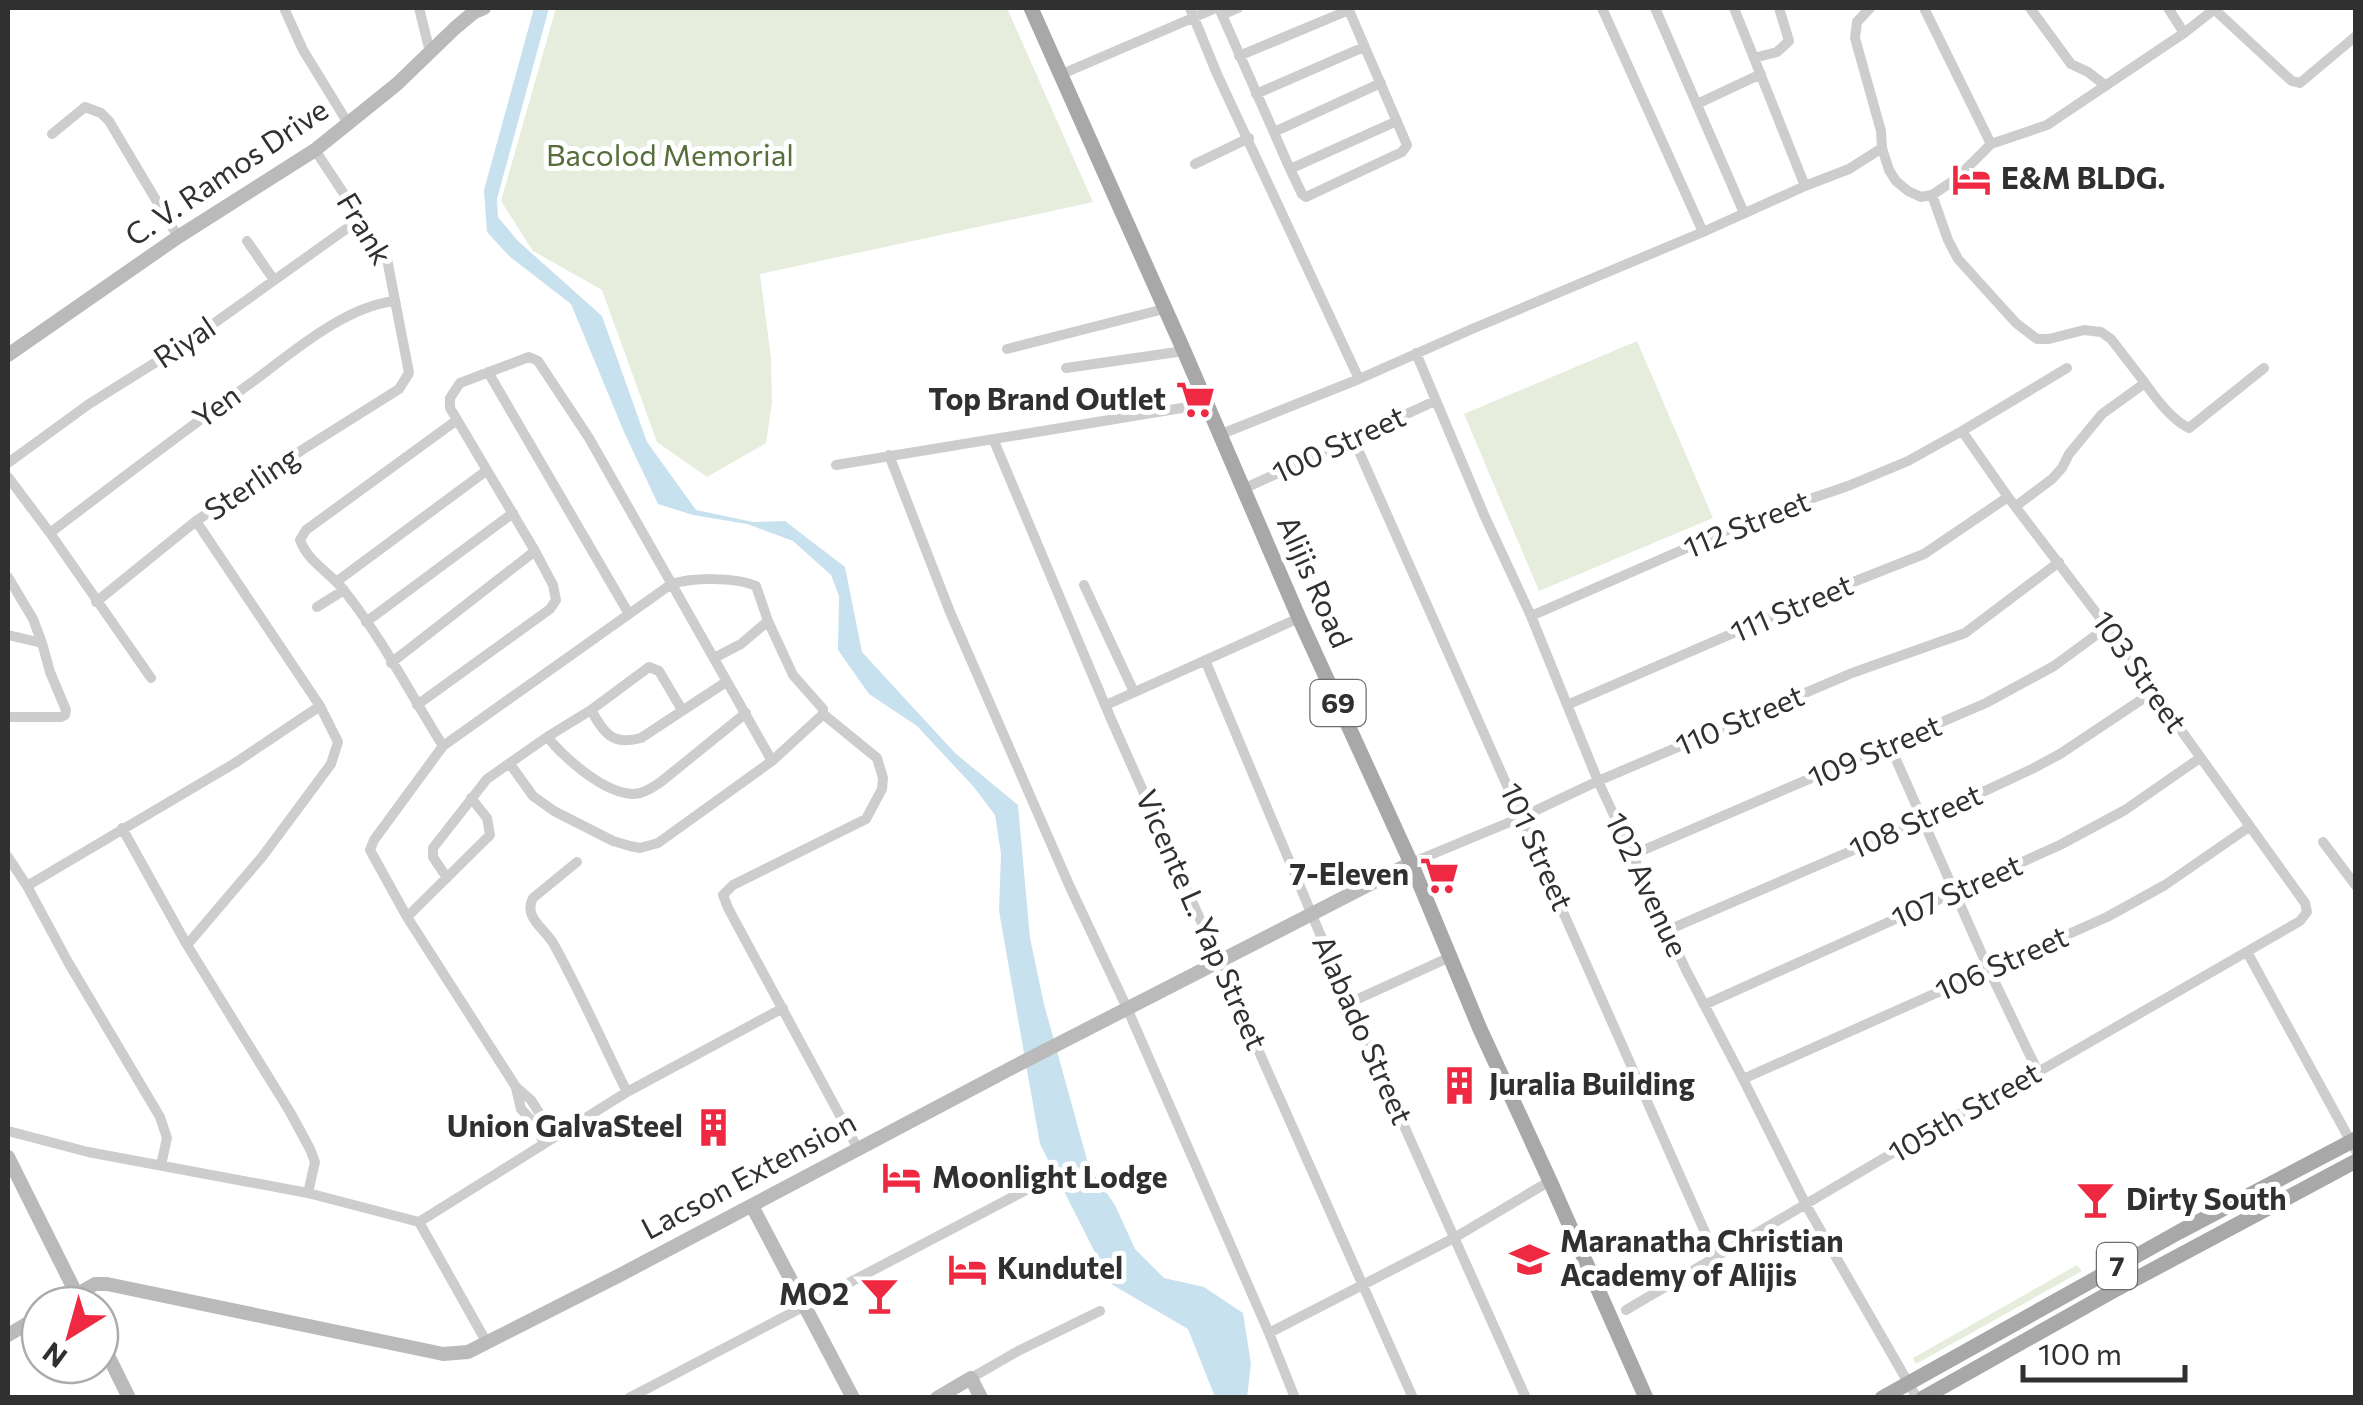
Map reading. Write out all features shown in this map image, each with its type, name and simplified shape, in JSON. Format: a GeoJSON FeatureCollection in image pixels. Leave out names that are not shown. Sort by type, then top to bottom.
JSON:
{"type":"FeatureCollection","features":[{"type":"Feature","properties":{"kind":"main road","name":"C. V. Ramos Drive"},"geometry":{"type":"LineString","coordinates":[[8,354],[178,237],[315,150],[473,13],[484,8]]}},
{"type":"Feature","properties":{"kind":"main road","name":"Alijis Road"},"geometry":{"type":"LineString","coordinates":[[1032,8],[1298,618],[1411,862],[1448,958],[1642,1396]]}},
{"type":"Feature","properties":{"kind":"main road","name":"Lacson Extension"},"geometry":{"type":"LineString","coordinates":[[120,1287],[443,1354],[468,1352],[1411,862]]}},
{"type":"Feature","properties":{"kind":"main road","name":"7"},"geometry":{"type":"LineString","coordinates":[[1882,1398],[2179,1232],[2354,1144]]}},
{"type":"Feature","properties":{"kind":"main road"},"geometry":{"type":"LineString","coordinates":[[8,1158],[72,1285]]}},
{"type":"Feature","properties":{"kind":"main road","name":"7"},"geometry":{"type":"LineString","coordinates":[[1920,1398],[2356,1161]]}},
{"type":"Feature","properties":{"kind":"main road"},"geometry":{"type":"LineString","coordinates":[[752,1206],[852,1398]]}},
{"type":"Feature","properties":{"kind":"main road"},"geometry":{"type":"LineString","coordinates":[[937,1398],[971,1378],[981,1398]]}},
{"type":"Feature","properties":{"kind":"street"},"geometry":{"type":"LineString","coordinates":[[284,8],[302,50],[349,124]]}},
{"type":"Feature","properties":{"kind":"street"},"geometry":{"type":"LineString","coordinates":[[419,8],[430,52]]}},
{"type":"Feature","properties":{"kind":"street"},"geometry":{"type":"LineString","coordinates":[[1062,74],[1192,12],[1238,8]]}},
{"type":"Feature","properties":{"kind":"street"},"geometry":{"type":"LineString","coordinates":[[1219,10],[1302,194],[1310,195],[1402,152],[1407,145],[1348,8],[1240,56]]}},
{"type":"Feature","properties":{"kind":"street"},"geometry":{"type":"LineString","coordinates":[[1602,8],[1703,232]]}},
{"type":"Feature","properties":{"kind":"street"},"geometry":{"type":"LineString","coordinates":[[1655,8],[1744,213]]}},
{"type":"Feature","properties":{"kind":"street"},"geometry":{"type":"LineString","coordinates":[[1734,8],[1805,186]]}},
{"type":"Feature","properties":{"kind":"street"},"geometry":{"type":"LineString","coordinates":[[1754,58],[1777,52],[1788,42],[1779,8]]}},
{"type":"Feature","properties":{"kind":"street"},"geometry":{"type":"LineString","coordinates":[[1870,8],[1857,22],[1855,38],[1881,130],[1882,148],[1896,180],[1921,197],[1932,195],[1965,171],[1991,144],[2047,125],[2215,8],[2284,74],[2300,83],[2356,36]]}},
{"type":"Feature","properties":{"kind":"street"},"geometry":{"type":"LineString","coordinates":[[1924,8],[1991,144]]}},
{"type":"Feature","properties":{"kind":"street"},"geometry":{"type":"LineString","coordinates":[[2030,8],[2071,64],[2106,86]]}},
{"type":"Feature","properties":{"kind":"street"},"geometry":{"type":"LineString","coordinates":[[2168,8],[2184,33]]}},
{"type":"Feature","properties":{"kind":"street"},"geometry":{"type":"LineString","coordinates":[[1192,12],[1359,379]]}},
{"type":"Feature","properties":{"kind":"street"},"geometry":{"type":"LineString","coordinates":[[1256,94],[1364,47]]}},
{"type":"Feature","properties":{"kind":"street"},"geometry":{"type":"LineString","coordinates":[[1697,104],[1761,74]]}},
{"type":"Feature","properties":{"kind":"street"},"geometry":{"type":"LineString","coordinates":[[1274,132],[1381,83]]}},
{"type":"Feature","properties":{"kind":"street"},"geometry":{"type":"LineString","coordinates":[[52,134],[85,106],[101,113],[109,120],[178,237]]}},
{"type":"Feature","properties":{"kind":"street"},"geometry":{"type":"LineString","coordinates":[[1290,169],[1397,120]]}},
{"type":"Feature","properties":{"kind":"street"},"geometry":{"type":"LineString","coordinates":[[1195,164],[1249,138]]}},
{"type":"Feature","properties":{"kind":"street"},"geometry":{"type":"LineString","coordinates":[[1219,435],[1849,170],[1882,148]]}},
{"type":"Feature","properties":{"kind":"street","name":"Frank"},"geometry":{"type":"LineString","coordinates":[[315,150],[387,259],[409,372]]}},
{"type":"Feature","properties":{"kind":"street"},"geometry":{"type":"LineString","coordinates":[[1932,195],[1958,259],[2016,323],[2037,339],[2084,330],[2102,332],[2182,426],[2189,428],[2264,368]]}},
{"type":"Feature","properties":{"kind":"street","name":"Riyal"},"geometry":{"type":"LineString","coordinates":[[8,463],[89,404],[185,344],[360,218]]}},
{"type":"Feature","properties":{"kind":"street"},"geometry":{"type":"LineString","coordinates":[[247,241],[274,280]]}},
{"type":"Feature","properties":{"kind":"street","name":"Yen"},"geometry":{"type":"LineString","coordinates":[[50,533],[200,419],[329,328],[363,308],[395,300]]}},
{"type":"Feature","properties":{"kind":"street"},"geometry":{"type":"LineString","coordinates":[[1007,349],[1164,309]]}},
{"type":"Feature","properties":{"kind":"street"},"geometry":{"type":"LineString","coordinates":[[1066,368],[1184,350]]}},
{"type":"Feature","properties":{"kind":"street","name":"102 Avenue"},"geometry":{"type":"LineString","coordinates":[[1416,354],[1632,856],[1806,1206],[1920,1398]]}},
{"type":"Feature","properties":{"kind":"street"},"geometry":{"type":"LineString","coordinates":[[417,705],[556,600],[553,585],[534,550],[450,408],[453,391],[468,378],[524,357],[538,360],[589,438],[772,761]]}},
{"type":"Feature","properties":{"kind":"street","name":"112 Street"},"geometry":{"type":"LineString","coordinates":[[1530,616],[1760,516],[1908,461],[2067,368]]}},
{"type":"Feature","properties":{"kind":"street","name":"Sterling"},"geometry":{"type":"LineString","coordinates":[[96,602],[196,522],[400,389],[409,372]]}},
{"type":"Feature","properties":{"kind":"street"},"geometry":{"type":"LineString","coordinates":[[488,372],[629,614]]}},
{"type":"Feature","properties":{"kind":"street"},"geometry":{"type":"LineString","coordinates":[[2016,506],[2062,468],[2102,414],[2145,383]]}},
{"type":"Feature","properties":{"kind":"street","name":"100 Street"},"geometry":{"type":"LineString","coordinates":[[1243,489],[1435,400]]}},
{"type":"Feature","properties":{"kind":"street"},"geometry":{"type":"LineString","coordinates":[[836,466],[1206,404]]}},
{"type":"Feature","properties":{"kind":"street"},"geometry":{"type":"LineString","coordinates":[[443,746],[366,622],[340,586],[318,568],[302,546],[302,535],[457,420]]}},
{"type":"Feature","properties":{"kind":"street","name":"103 Street"},"geometry":{"type":"LineString","coordinates":[[1962,431],[2305,903],[2305,916]]}},
{"type":"Feature","properties":{"kind":"street","name":"101 Street"},"geometry":{"type":"LineString","coordinates":[[1353,438],[1716,1257]]}},
{"type":"Feature","properties":{"kind":"street","name":"Vicente L. Yap Street"},"geometry":{"type":"LineString","coordinates":[[994,440],[1106,705],[1413,1398]]}},
{"type":"Feature","properties":{"kind":"street"},"geometry":{"type":"LineString","coordinates":[[890,455],[964,645],[1127,1008],[1295,1398]]}},
{"type":"Feature","properties":{"kind":"street"},"geometry":{"type":"LineString","coordinates":[[317,607],[486,471]]}},
{"type":"Feature","properties":{"kind":"street"},"geometry":{"type":"LineString","coordinates":[[8,477],[151,678]]}},
{"type":"Feature","properties":{"kind":"street","name":"111 Street"},"geometry":{"type":"LineString","coordinates":[[1566,705],[1924,554],[2008,496]]}},
{"type":"Feature","properties":{"kind":"street"},"geometry":{"type":"LineString","coordinates":[[366,622],[513,514]]}},
{"type":"Feature","properties":{"kind":"street"},"geometry":{"type":"LineString","coordinates":[[187,946],[251,871],[331,764],[338,742],[320,706],[196,522]]}},
{"type":"Feature","properties":{"kind":"street"},"geometry":{"type":"LineString","coordinates":[[391,663],[534,550]]}},
{"type":"Feature","properties":{"kind":"street","name":"110 Street"},"geometry":{"type":"LineString","coordinates":[[1411,862],[1852,673],[1965,632],[2059,562]]}},
{"type":"Feature","properties":{"kind":"street"},"geometry":{"type":"LineString","coordinates":[[8,577],[33,619],[66,710],[61,718],[8,716]]}},
{"type":"Feature","properties":{"kind":"street"},"geometry":{"type":"LineString","coordinates":[[549,1140],[534,1103],[516,1087],[407,916],[370,846],[443,746],[670,584],[684,579],[756,586],[792,675],[823,709],[823,714],[880,765],[882,789],[866,819],[733,885],[723,895],[858,1148]]}},
{"type":"Feature","properties":{"kind":"street"},"geometry":{"type":"LineString","coordinates":[[1084,585],[1134,692]]}},
{"type":"Feature","properties":{"kind":"street"},"geometry":{"type":"LineString","coordinates":[[1106,705],[1298,618]]}},
{"type":"Feature","properties":{"kind":"street"},"geometry":{"type":"LineString","coordinates":[[714,658],[741,644],[768,621]]}},
{"type":"Feature","properties":{"kind":"street","name":"109 Street"},"geometry":{"type":"LineString","coordinates":[[1632,856],[1986,703],[2031,680],[2107,627]]}},
{"type":"Feature","properties":{"kind":"street"},"geometry":{"type":"LineString","coordinates":[[8,635],[42,643]]}},
{"type":"Feature","properties":{"kind":"street","name":"Alabado Street"},"geometry":{"type":"LineString","coordinates":[[1205,660],[1349,1003],[1526,1398]]}},
{"type":"Feature","properties":{"kind":"street"},"geometry":{"type":"LineString","coordinates":[[447,878],[433,856],[433,848],[487,779],[649,667],[659,671],[682,710]]}},
{"type":"Feature","properties":{"kind":"street"},"geometry":{"type":"LineString","coordinates":[[591,710],[604,731],[615,739],[641,738],[726,682]]}},
{"type":"Feature","properties":{"kind":"street","name":"108 Street"},"geometry":{"type":"LineString","coordinates":[[1668,930],[1923,820],[2060,754],[2153,692]]}},
{"type":"Feature","properties":{"kind":"street"},"geometry":{"type":"LineString","coordinates":[[26,886],[236,763],[320,706]]}},
{"type":"Feature","properties":{"kind":"street"},"geometry":{"type":"LineString","coordinates":[[547,737],[592,778],[634,794],[651,789],[746,713]]}},
{"type":"Feature","properties":{"kind":"street"},"geometry":{"type":"LineString","coordinates":[[510,764],[542,804],[612,841],[640,848],[658,843],[772,761],[823,714]]}},
{"type":"Feature","properties":{"kind":"street"},"geometry":{"type":"LineString","coordinates":[[1890,746],[2038,1072]]}},
{"type":"Feature","properties":{"kind":"street","name":"107 Street"},"geometry":{"type":"LineString","coordinates":[[1704,1005],[2098,826],[2200,758]]}},
{"type":"Feature","properties":{"kind":"street"},"geometry":{"type":"LineString","coordinates":[[407,916],[490,835],[487,818],[471,798]]}},
{"type":"Feature","properties":{"kind":"street","name":"106 Street"},"geometry":{"type":"LineString","coordinates":[[1743,1079],[2140,900],[2249,827]]}},
{"type":"Feature","properties":{"kind":"street"},"geometry":{"type":"LineString","coordinates":[[122,828],[187,946],[310,1149],[315,1162],[308,1192]]}},
{"type":"Feature","properties":{"kind":"street"},"geometry":{"type":"LineString","coordinates":[[2323,842],[2356,886]]}},
{"type":"Feature","properties":{"kind":"street"},"geometry":{"type":"LineString","coordinates":[[8,857],[160,1117],[168,1138],[161,1165]]}},
{"type":"Feature","properties":{"kind":"street"},"geometry":{"type":"LineString","coordinates":[[577,862],[533,898],[529,903],[530,914],[552,940],[626,1092]]}},
{"type":"Feature","properties":{"kind":"street","name":"105th Street"},"geometry":{"type":"LineString","coordinates":[[1626,1310],[2305,916]]}},
{"type":"Feature","properties":{"kind":"street"},"geometry":{"type":"LineString","coordinates":[[2247,952],[2354,1144]]}},
{"type":"Feature","properties":{"kind":"street"},"geometry":{"type":"LineString","coordinates":[[1349,1003],[1448,958]]}},
{"type":"Feature","properties":{"kind":"street"},"geometry":{"type":"LineString","coordinates":[[419,1222],[626,1092],[783,1008]]}},
{"type":"Feature","properties":{"kind":"street"},"geometry":{"type":"LineString","coordinates":[[8,1131],[88,1152],[308,1192],[419,1222],[488,1343]]}},
{"type":"Feature","properties":{"kind":"street"},"geometry":{"type":"LineString","coordinates":[[1269,1333],[1454,1238],[1550,1181]]}},
{"type":"Feature","properties":{"kind":"street"},"geometry":{"type":"LineString","coordinates":[[629,1398],[1028,1190]]}},
{"type":"Feature","properties":{"kind":"street"},"geometry":{"type":"LineString","coordinates":[[971,1378],[1100,1311]]}},
{"type":"Feature","properties":{"kind":"green space","name":"Bacolod Memorial"},"geometry":{"type":"Polygon","coordinates":[[[556,8],[1007,8],[1093,202],[760,274],[771,358],[772,403],[766,443],[707,477],[657,442],[602,290],[533,251],[501,201],[556,8]]]}},
{"type":"Feature","properties":{"kind":"green space"},"geometry":{"type":"Polygon","coordinates":[[[1637,341],[1713,518],[1539,591],[1464,414],[1637,341]]]}},
{"type":"Feature","properties":{"kind":"green space"},"geometry":{"type":"Polygon","coordinates":[[[2077,1265],[2082,1271],[1916,1364],[1913,1358],[2077,1265]]]}},
{"type":"Feature","properties":{"kind":"water"},"geometry":{"type":"Polygon","coordinates":[[[534,8],[549,8],[497,199],[498,217],[518,241],[602,316],[647,442],[696,510],[753,522],[785,521],[845,567],[862,652],[955,753],[1018,805],[1030,938],[1089,1167],[1115,1205],[1135,1249],[1164,1278],[1204,1287],[1243,1313],[1251,1364],[1247,1397],[1215,1397],[1188,1329],[1111,1284],[1040,1144],[999,911],[1001,854],[995,815],[917,726],[869,694],[838,650],[839,596],[831,575],[793,541],[747,524],[693,515],[658,504],[571,304],[509,256],[487,232],[484,190],[534,8]]]}},
{"type":"Feature","properties":{"kind":"place","name":"E&M BLDG."},"geometry":{"type":"Point","coordinates":[1971,179]}},
{"type":"Feature","properties":{"kind":"place","name":"Top Brand Outlet"},"geometry":{"type":"Point","coordinates":[1196,400]}},
{"type":"Feature","properties":{"kind":"place","name":"7-Eleven"},"geometry":{"type":"Point","coordinates":[1439,875]}},
{"type":"Feature","properties":{"kind":"place","name":"Juralia Building"},"geometry":{"type":"Point","coordinates":[1459,1085]}},
{"type":"Feature","properties":{"kind":"place","name":"Union GalvaSteel"},"geometry":{"type":"Point","coordinates":[713,1127]}},
{"type":"Feature","properties":{"kind":"place","name":"Moonlight Lodge"},"geometry":{"type":"Point","coordinates":[902,1178]}},
{"type":"Feature","properties":{"kind":"place","name":"Dirty South"},"geometry":{"type":"Point","coordinates":[2096,1200]}},
{"type":"Feature","properties":{"kind":"place","name":"Maranatha Christian Academy of Alijis"},"geometry":{"type":"Point","coordinates":[1530,1259]}},
{"type":"Feature","properties":{"kind":"place","name":"Kundutel"},"geometry":{"type":"Point","coordinates":[967,1269]}},
{"type":"Feature","properties":{"kind":"place","name":"MO2"},"geometry":{"type":"Point","coordinates":[879,1295]}}]}
